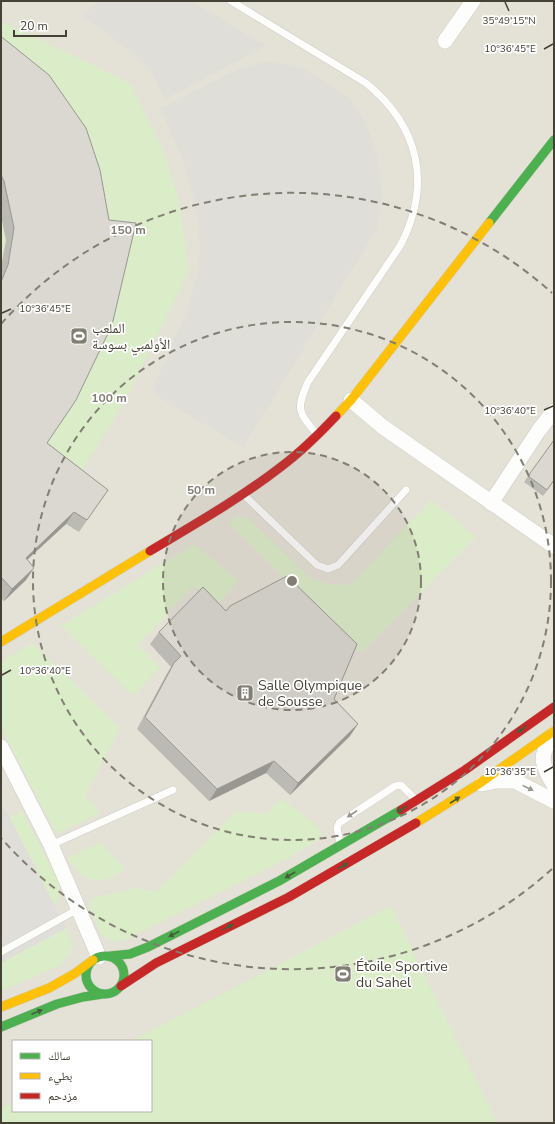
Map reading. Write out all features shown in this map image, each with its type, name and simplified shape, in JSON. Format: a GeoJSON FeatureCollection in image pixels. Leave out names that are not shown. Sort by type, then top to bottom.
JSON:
{"type":"FeatureCollection","features":[{"type":"Feature","properties":{"kind":"main road"},"geometry":{"type":"LineString","coordinates":[[1,642],[242,494],[283,466],[318,435],[351,400],[554,140]]}},
{"type":"Feature","properties":{"kind":"main road"},"geometry":{"type":"LineString","coordinates":[[1,1008],[49,988],[100,958],[130,954],[148,947],[279,881],[417,801],[465,770],[554,707]]}},
{"type":"Feature","properties":{"kind":"main road"},"geometry":{"type":"LineString","coordinates":[[1,1027],[57,1004],[83,997],[110,994],[116,991],[121,986],[156,963],[289,898],[442,808],[554,733]]}},
{"type":"Feature","properties":{"kind":"main road"},"geometry":{"type":"LineString","coordinates":[[103,994],[92,989],[88,984],[86,977],[86,971],[89,965],[100,958],[115,958],[123,968],[124,974],[121,986]]}},
{"type":"Feature","properties":{"kind":"street"},"geometry":{"type":"LineString","coordinates":[[445,41],[473,1]]}},
{"type":"Feature","properties":{"kind":"street"},"geometry":{"type":"LineString","coordinates":[[351,400],[382,427],[554,546]]}},
{"type":"Feature","properties":{"kind":"street"},"geometry":{"type":"LineString","coordinates":[[491,503],[539,430],[554,411]]}},
{"type":"Feature","properties":{"kind":"street"},"geometry":{"type":"LineString","coordinates":[[554,733],[546,745],[543,754],[544,767],[554,785]]}},
{"type":"Feature","properties":{"kind":"street"},"geometry":{"type":"LineString","coordinates":[[1,747],[51,845],[100,958]]}},
{"type":"Feature","properties":{"kind":"street"},"geometry":{"type":"LineString","coordinates":[[477,785],[497,780],[515,781],[554,801]]}},
{"type":"Feature","properties":{"kind":"lane"},"geometry":{"type":"LineString","coordinates":[[231,1],[366,84],[381,95],[393,108],[403,124],[410,140],[415,158],[418,176],[417,194],[414,212],[408,230],[400,246],[308,382],[300,398],[300,410],[302,415],[318,435]]}},
{"type":"Feature","properties":{"kind":"lane"},"geometry":{"type":"LineString","coordinates":[[242,494],[318,565],[328,568],[338,565],[406,490]]}},
{"type":"Feature","properties":{"kind":"lane"},"geometry":{"type":"LineString","coordinates":[[340,846],[337,828],[339,822],[395,786],[401,785],[417,801]]}},
{"type":"Feature","properties":{"kind":"lane"},"geometry":{"type":"LineString","coordinates":[[51,845],[173,790]]}},
{"type":"Feature","properties":{"kind":"lane"},"geometry":{"type":"LineString","coordinates":[[1,952],[78,909]]}},
{"type":"Feature","properties":{"kind":"shaded area"},"geometry":{"type":"Polygon","coordinates":[[[1,1],[554,1],[554,1123],[1,1123],[1,1]]]}},
{"type":"Feature","properties":{"kind":"shaded area"},"geometry":{"type":"Polygon","coordinates":[[[98,1],[191,1],[266,46],[165,99],[151,72],[126,47],[82,16],[98,1]]]}},
{"type":"Feature","properties":{"kind":"shaded area"},"geometry":{"type":"Polygon","coordinates":[[[268,61],[300,67],[332,86],[354,103],[365,121],[378,156],[382,195],[377,229],[243,447],[157,396],[152,390],[185,316],[199,269],[200,251],[199,229],[193,195],[183,160],[160,109],[238,69],[268,61]]]}},
{"type":"Feature","properties":{"kind":"shaded area"},"geometry":{"type":"Polygon","coordinates":[[[1,801],[66,928],[1,963],[1,801]]]}},
{"type":"Feature","properties":{"kind":"green space","name":"الملعب الأولمبي بسوسة"},"geometry":{"type":"Polygon","coordinates":[[[1,21],[130,83],[166,157],[179,201],[189,271],[125,401],[75,482],[101,502],[79,532],[65,524],[18,569],[26,580],[4,601],[1,598],[1,21]]]}},
{"type":"Feature","properties":{"kind":"green space"},"geometry":{"type":"Polygon","coordinates":[[[431,500],[476,537],[361,653],[228,523],[239,516],[249,519],[309,577],[327,584],[350,585],[431,500]]]}},
{"type":"Feature","properties":{"kind":"green space"},"geometry":{"type":"Polygon","coordinates":[[[194,544],[239,581],[216,606],[193,586],[138,645],[160,667],[133,696],[61,626],[194,544]]]}},
{"type":"Feature","properties":{"kind":"green space"},"geometry":{"type":"Polygon","coordinates":[[[32,643],[120,728],[85,796],[100,813],[60,832],[54,829],[1,728],[1,662],[32,643]]]}},
{"type":"Feature","properties":{"kind":"green space"},"geometry":{"type":"Polygon","coordinates":[[[280,798],[314,823],[322,834],[321,838],[290,857],[124,940],[112,941],[102,936],[88,904],[92,898],[136,888],[156,892],[235,812],[268,813],[280,798]]]}},
{"type":"Feature","properties":{"kind":"green space"},"geometry":{"type":"Polygon","coordinates":[[[22,811],[58,880],[60,893],[55,906],[10,817],[22,811]]]}},
{"type":"Feature","properties":{"kind":"green space"},"geometry":{"type":"Polygon","coordinates":[[[100,842],[125,869],[108,878],[93,880],[80,873],[67,858],[100,842]]]}},
{"type":"Feature","properties":{"kind":"green space","name":"Étoile Sportive du Sahel"},"geometry":{"type":"Polygon","coordinates":[[[391,906],[497,1123],[1,1123],[1,1109],[12,1103],[12,1112],[152,1112],[152,1040],[133,1040],[391,906]]]}},
{"type":"Feature","properties":{"kind":"green space"},"geometry":{"type":"Polygon","coordinates":[[[66,928],[73,944],[70,953],[61,965],[1,991],[1,963],[66,928]]]}},
{"type":"Feature","properties":{"kind":"building","name":"الملعب الأولمبي بسوسة"},"geometry":{"type":"Polygon","coordinates":[[[1,37],[49,75],[86,128],[100,170],[109,220],[136,223],[112,325],[76,400],[47,443],[108,490],[87,520],[74,512],[26,558],[34,568],[12,589],[1,577],[1,282],[8,265],[14,228],[4,181],[1,175],[1,37]]]}},
{"type":"Feature","properties":{"kind":"building"},"geometry":{"type":"Polygon","coordinates":[[[554,440],[554,480],[547,490],[528,476],[554,440]]]}},
{"type":"Feature","properties":{"kind":"building","name":"Salle Olympique de Sousse"},"geometry":{"type":"Polygon","coordinates":[[[287,576],[357,644],[334,699],[358,724],[298,783],[274,761],[217,789],[145,717],[174,663],[181,656],[159,632],[203,587],[226,611],[230,606],[287,576]]]}},
{"type":"Feature","properties":{"kind":"traffic: fast"},"geometry":{"type":"LineString","coordinates":[[489,223],[554,140]]}},
{"type":"Feature","properties":{"kind":"traffic: fast"},"geometry":{"type":"LineString","coordinates":[[110,956],[130,954],[148,947],[279,881],[401,810]]}},
{"type":"Feature","properties":{"kind":"traffic: fast"},"geometry":{"type":"LineString","coordinates":[[101,956],[109,956],[116,959],[121,964],[124,975],[121,986],[116,991],[109,994],[101,994],[94,991],[89,986],[86,979],[86,971],[89,964],[94,959],[101,956]]}},
{"type":"Feature","properties":{"kind":"traffic: fast"},"geometry":{"type":"LineString","coordinates":[[1,1027],[57,1004],[83,997],[103,994]]}},
{"type":"Feature","properties":{"kind":"traffic: slow"},"geometry":{"type":"LineString","coordinates":[[336,416],[351,400],[489,223]]}},
{"type":"Feature","properties":{"kind":"traffic: slow"},"geometry":{"type":"LineString","coordinates":[[1,642],[150,551]]}},
{"type":"Feature","properties":{"kind":"traffic: slow"},"geometry":{"type":"LineString","coordinates":[[416,823],[477,785],[554,731]]}},
{"type":"Feature","properties":{"kind":"traffic: slow"},"geometry":{"type":"LineString","coordinates":[[1,1007],[49,988],[74,974],[93,960]]}},
{"type":"Feature","properties":{"kind":"traffic: jam"},"geometry":{"type":"LineString","coordinates":[[150,551],[218,510],[266,478],[317,436],[336,416]]}},
{"type":"Feature","properties":{"kind":"traffic: jam"},"geometry":{"type":"LineString","coordinates":[[401,810],[465,770],[554,707]]}},
{"type":"Feature","properties":{"kind":"traffic: jam"},"geometry":{"type":"LineString","coordinates":[[121,986],[156,963],[289,897],[416,823]]}},
{"type":"Feature","properties":{"kind":"place","name":"الملعب الأولمبي بسوسة"},"geometry":{"type":"Point","coordinates":[79,336]}},
{"type":"Feature","properties":{"kind":"place","name":"Salle Olympique de Sousse"},"geometry":{"type":"Point","coordinates":[245,693]}},
{"type":"Feature","properties":{"kind":"place","name":"Étoile Sportive du Sahel"},"geometry":{"type":"Point","coordinates":[343,974]}}]}
